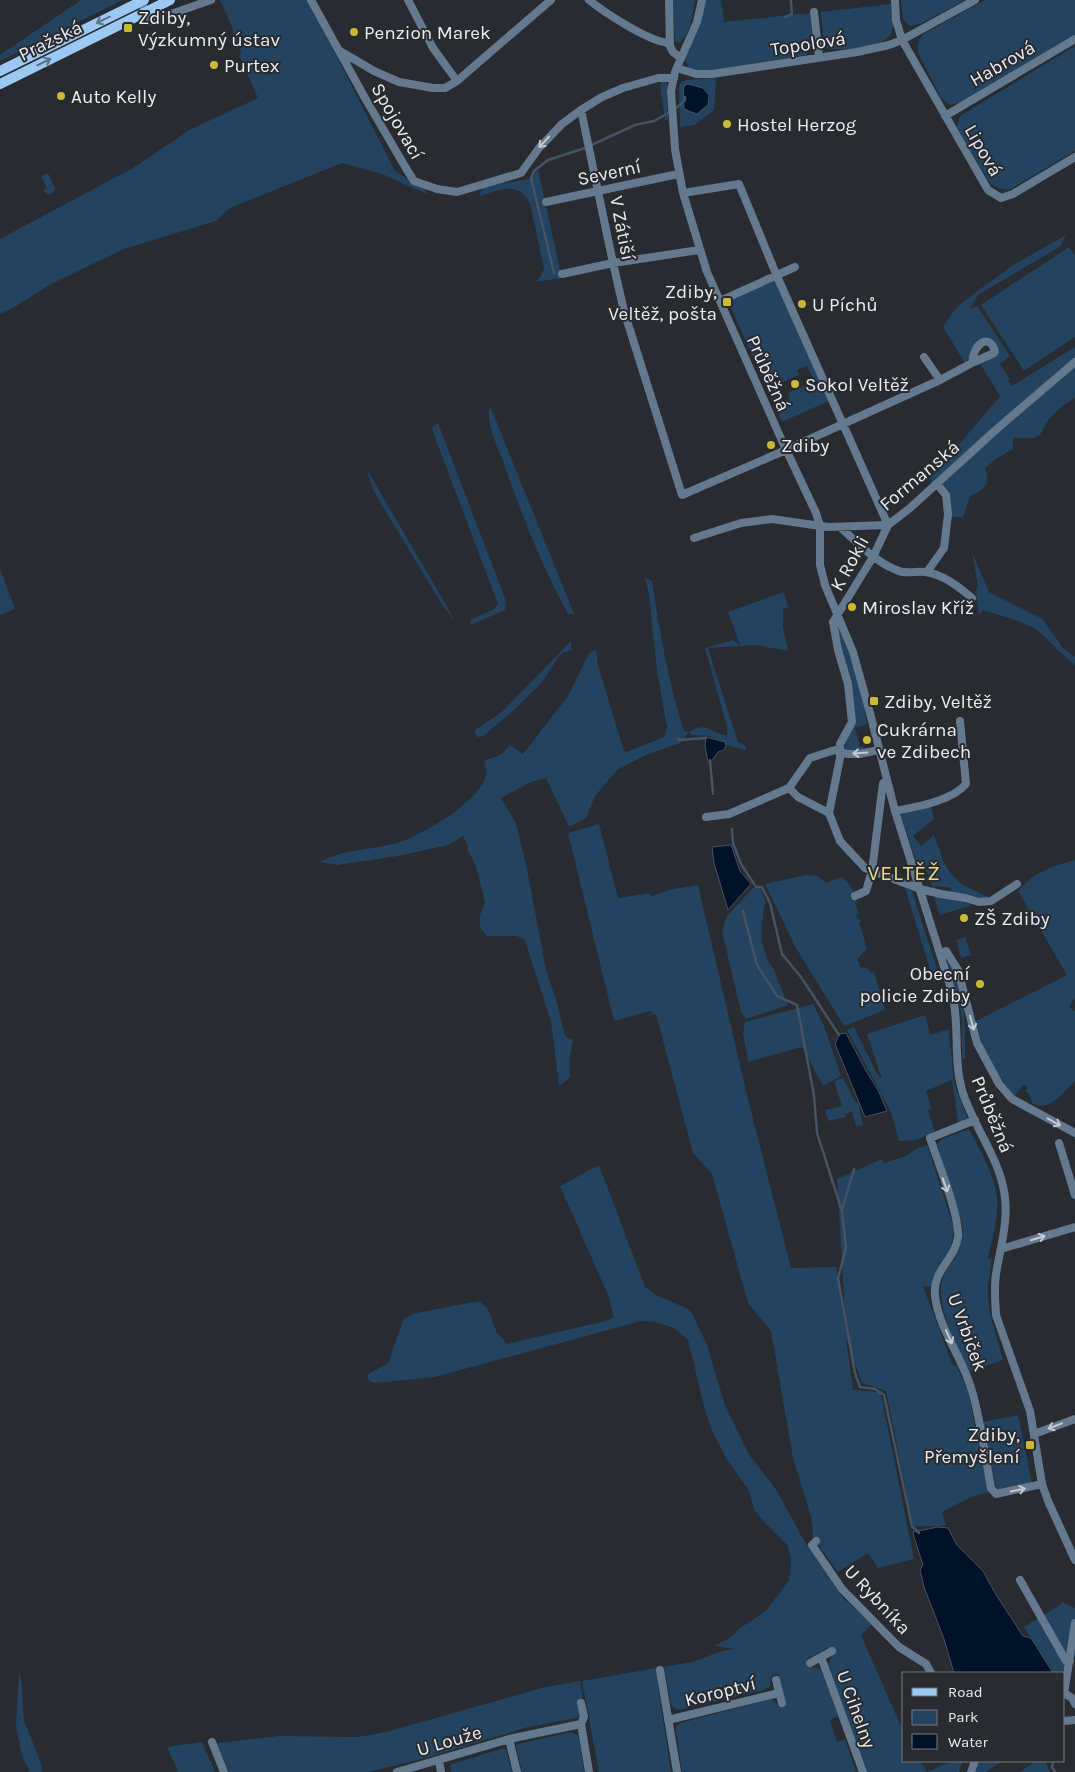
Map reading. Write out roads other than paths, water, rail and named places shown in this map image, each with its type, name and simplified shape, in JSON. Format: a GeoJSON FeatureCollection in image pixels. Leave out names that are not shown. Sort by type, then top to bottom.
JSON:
{"type":"FeatureCollection","features":[{"type":"Feature","properties":{"kind":"main road","name":"Pražská"},"geometry":{"type":"LineString","coordinates":[[0,84],[170,0]]}},
{"type":"Feature","properties":{"kind":"main road","name":"Pražská"},"geometry":{"type":"LineString","coordinates":[[0,72],[142,1]]}},
{"type":"Feature","properties":{"kind":"street"},"geometry":{"type":"LineString","coordinates":[[142,1],[151,21],[211,0]]}},
{"type":"Feature","properties":{"kind":"street","name":"Spojovací"},"geometry":{"type":"LineString","coordinates":[[311,0],[364,98],[414,181],[437,189],[457,192],[521,174],[545,142],[562,124],[581,110],[602,97],[622,88],[658,78],[674,78]]}},
{"type":"Feature","properties":{"kind":"street"},"geometry":{"type":"LineString","coordinates":[[408,0],[433,48],[457,81]]}},
{"type":"Feature","properties":{"kind":"street"},"geometry":{"type":"LineString","coordinates":[[339,50],[374,71],[399,82],[433,88],[445,88],[457,81],[551,0]]}},
{"type":"Feature","properties":{"kind":"street"},"geometry":{"type":"LineString","coordinates":[[589,0],[638,31],[664,43],[670,43]]}},
{"type":"Feature","properties":{"kind":"street"},"geometry":{"type":"LineString","coordinates":[[669,0],[671,50],[681,58]]}},
{"type":"Feature","properties":{"kind":"street","name":"Průběžná"},"geometry":{"type":"LineString","coordinates":[[702,0],[695,28],[677,68],[671,91],[678,174],[699,250],[786,450],[816,513],[820,526],[820,566],[824,585],[853,652],[895,811],[952,992],[957,1015],[957,1064],[962,1091],[1001,1178],[1006,1212],[995,1288],[996,1315],[1030,1411],[1042,1484],[1057,1524],[1075,1560]]}},
{"type":"Feature","properties":{"kind":"street"},"geometry":{"type":"LineString","coordinates":[[895,0],[896,20],[902,40]]}},
{"type":"Feature","properties":{"kind":"street","name":"Topolová"},"geometry":{"type":"LineString","coordinates":[[677,68],[693,74],[704,75],[889,45],[902,40],[975,0]]}},
{"type":"Feature","properties":{"kind":"street"},"geometry":{"type":"LineString","coordinates":[[814,12],[819,57]]}},
{"type":"Feature","properties":{"kind":"street","name":"Habrová"},"geometry":{"type":"LineString","coordinates":[[945,116],[1075,39]]}},
{"type":"Feature","properties":{"kind":"street","name":"Lipová"},"geometry":{"type":"LineString","coordinates":[[902,40],[988,190],[1001,198],[1013,194],[1075,157]]}},
{"type":"Feature","properties":{"kind":"street","name":"V Zátiší"},"geometry":{"type":"LineString","coordinates":[[581,110],[599,191],[612,263],[624,311],[682,495],[786,450]]}},
{"type":"Feature","properties":{"kind":"street","name":"Severní"},"geometry":{"type":"LineString","coordinates":[[546,202],[678,174]]}},
{"type":"Feature","properties":{"kind":"street"},"geometry":{"type":"LineString","coordinates":[[683,193],[739,184],[776,274],[888,525]]}},
{"type":"Feature","properties":{"kind":"street"},"geometry":{"type":"LineString","coordinates":[[562,274],[612,263],[699,250]]}},
{"type":"Feature","properties":{"kind":"street"},"geometry":{"type":"LineString","coordinates":[[720,301],[795,267]]}},
{"type":"Feature","properties":{"kind":"street"},"geometry":{"type":"LineString","coordinates":[[924,357],[940,380]]}},
{"type":"Feature","properties":{"kind":"street"},"geometry":{"type":"LineString","coordinates":[[786,450],[940,380],[972,362]]}},
{"type":"Feature","properties":{"kind":"street","name":"Formanská"},"geometry":{"type":"LineString","coordinates":[[694,538],[741,523],[772,518],[820,526],[888,525],[910,508],[999,427],[1075,362]]}},
{"type":"Feature","properties":{"kind":"street"},"geometry":{"type":"LineString","coordinates":[[927,572],[944,548],[948,514],[946,495],[937,484]]}},
{"type":"Feature","properties":{"kind":"street","name":"K Rokli"},"geometry":{"type":"LineString","coordinates":[[836,615],[845,604],[873,556],[888,525]]}},
{"type":"Feature","properties":{"kind":"street"},"geometry":{"type":"LineString","coordinates":[[840,527],[887,566],[901,572],[927,572],[952,582],[972,598]]}},
{"type":"Feature","properties":{"kind":"street"},"geometry":{"type":"LineString","coordinates":[[836,615],[833,622],[838,650],[848,684],[852,722],[840,744],[829,812],[840,841],[865,868],[920,889],[979,902],[994,900],[1017,884]]}},
{"type":"Feature","properties":{"kind":"street"},"geometry":{"type":"LineString","coordinates":[[895,811],[916,807],[960,792],[966,784],[960,721]]}},
{"type":"Feature","properties":{"kind":"street"},"geometry":{"type":"LineString","coordinates":[[706,817],[729,814],[789,788],[810,758],[835,750],[858,754],[879,750]]}},
{"type":"Feature","properties":{"kind":"street"},"geometry":{"type":"LineString","coordinates":[[855,896],[866,891],[872,871],[883,783],[887,781]]}},
{"type":"Feature","properties":{"kind":"street"},"geometry":{"type":"LineString","coordinates":[[789,788],[798,797],[829,812]]}},
{"type":"Feature","properties":{"kind":"street"},"geometry":{"type":"LineString","coordinates":[[940,953],[946,951],[958,970],[977,1043],[999,1084],[1012,1099],[1075,1133]]}},
{"type":"Feature","properties":{"kind":"street","name":"U Vrbiček"},"geometry":{"type":"LineString","coordinates":[[975,1120],[930,1138],[953,1206],[958,1237],[952,1253],[937,1275],[935,1295],[946,1334],[972,1390],[991,1488],[996,1494],[1042,1484]]}},
{"type":"Feature","properties":{"kind":"street"},"geometry":{"type":"LineString","coordinates":[[1058,1143],[1075,1194]]}},
{"type":"Feature","properties":{"kind":"street"},"geometry":{"type":"LineString","coordinates":[[1001,1249],[1075,1227]]}},
{"type":"Feature","properties":{"kind":"street"},"geometry":{"type":"LineString","coordinates":[[1034,1434],[1075,1419]]}},
{"type":"Feature","properties":{"kind":"street","name":"U Rybníka"},"geometry":{"type":"LineString","coordinates":[[816,1541],[812,1545],[842,1589],[899,1647],[926,1664],[930,1672]]}},
{"type":"Feature","properties":{"kind":"street"},"geometry":{"type":"LineString","coordinates":[[1020,1580],[1066,1661],[1070,1661]]}},
{"type":"Feature","properties":{"kind":"street"},"geometry":{"type":"LineString","coordinates":[[1065,1688],[1075,1623]]}},
{"type":"Feature","properties":{"kind":"street","name":"U Cihelny"},"geometry":{"type":"LineString","coordinates":[[810,1663],[832,1651]]}},
{"type":"Feature","properties":{"kind":"street","name":"U Cihelny"},"geometry":{"type":"LineString","coordinates":[[821,1656],[863,1772]]}},
{"type":"Feature","properties":{"kind":"street"},"geometry":{"type":"LineString","coordinates":[[660,1670],[677,1772]]}},
{"type":"Feature","properties":{"kind":"street","name":"Koroptví"},"geometry":{"type":"LineString","coordinates":[[776,1680],[782,1703]]}},
{"type":"Feature","properties":{"kind":"street","name":"Koroptví"},"geometry":{"type":"LineString","coordinates":[[668,1720],[779,1693]]}},
{"type":"Feature","properties":{"kind":"street"},"geometry":{"type":"LineString","coordinates":[[1065,1694],[1072,1698],[1075,1704]]}},
{"type":"Feature","properties":{"kind":"street"},"geometry":{"type":"LineString","coordinates":[[581,1703],[584,1717],[581,1724],[590,1772]]}},
{"type":"Feature","properties":{"kind":"street","name":"U Louže"},"geometry":{"type":"LineString","coordinates":[[397,1772],[509,1739],[581,1724]]}},
{"type":"Feature","properties":{"kind":"street","name":"U Louže"},"geometry":{"type":"LineString","coordinates":[[509,1739],[517,1772]]}},
{"type":"Feature","properties":{"kind":"street"},"geometry":{"type":"LineString","coordinates":[[212,1742],[224,1772]]}},
{"type":"Feature","properties":{"kind":"street"},"geometry":{"type":"LineString","coordinates":[[439,1761],[441,1772]]}},
{"type":"Feature","properties":{"kind":"water"},"geometry":{"type":"Polygon","coordinates":[[[688,84],[703,88],[709,95],[708,105],[697,114],[684,109],[684,86],[688,84]]]}},
{"type":"Feature","properties":{"kind":"water"},"geometry":{"type":"Polygon","coordinates":[[[706,737],[725,742],[726,745],[724,750],[718,752],[711,762],[708,762],[705,746],[706,737]]]}},
{"type":"Feature","properties":{"kind":"water"},"geometry":{"type":"Polygon","coordinates":[[[731,845],[740,871],[751,884],[728,910],[714,863],[712,847],[731,845]]]}},
{"type":"Feature","properties":{"kind":"water"},"geometry":{"type":"Polygon","coordinates":[[[846,1033],[879,1092],[887,1111],[865,1117],[835,1044],[839,1034],[846,1033]]]}},
{"type":"Feature","properties":{"kind":"water"},"geometry":{"type":"Polygon","coordinates":[[[938,1527],[948,1528],[957,1545],[983,1571],[1023,1636],[1031,1638],[1052,1672],[954,1672],[944,1639],[924,1587],[920,1570],[923,1565],[913,1532],[938,1527]]]}},
{"type":"Feature","properties":{"kind":"waterway"},"geometry":{"type":"LineString","coordinates":[[785,17],[792,14],[791,0]]}},
{"type":"Feature","properties":{"kind":"waterway"},"geometry":{"type":"LineString","coordinates":[[675,109],[685,100],[685,97]]}},
{"type":"Feature","properties":{"kind":"waterway"},"geometry":{"type":"LineString","coordinates":[[554,273],[531,178],[534,171],[548,160],[585,148],[635,125],[654,121],[670,112]]}},
{"type":"Feature","properties":{"kind":"waterway"},"geometry":{"type":"LineString","coordinates":[[678,738],[679,740],[706,738]]}},
{"type":"Feature","properties":{"kind":"waterway"},"geometry":{"type":"LineString","coordinates":[[710,760],[713,794]]}},
{"type":"Feature","properties":{"kind":"waterway"},"geometry":{"type":"LineString","coordinates":[[732,829],[733,843],[741,864],[756,887],[762,887],[770,903],[782,954],[801,977],[839,1035]]}},
{"type":"Feature","properties":{"kind":"waterway"},"geometry":{"type":"LineString","coordinates":[[743,911],[757,965],[777,996],[797,1005],[814,1095],[817,1133],[842,1211],[846,1248],[838,1278],[855,1373],[860,1387],[875,1389],[884,1395],[912,1526],[919,1533]]}},
{"type":"Feature","properties":{"kind":"waterway"},"geometry":{"type":"LineString","coordinates":[[842,1210],[854,1169]]}},
{"type":"Feature","properties":{"kind":"waterway"},"geometry":{"type":"LineString","coordinates":[[1054,1762],[1052,1767],[1055,1772]]}},
{"type":"Feature","properties":{"kind":"place","name":"Zdiby, Výzkumný ústav"},"geometry":{"type":"Point","coordinates":[128,28]}},
{"type":"Feature","properties":{"kind":"place","name":"Penzion Marek"},"geometry":{"type":"Point","coordinates":[354,32]}},
{"type":"Feature","properties":{"kind":"place","name":"Purtex"},"geometry":{"type":"Point","coordinates":[214,65]}},
{"type":"Feature","properties":{"kind":"place","name":"Auto Kelly"},"geometry":{"type":"Point","coordinates":[61,96]}},
{"type":"Feature","properties":{"kind":"place","name":"Hostel Herzog"},"geometry":{"type":"Point","coordinates":[727,124]}},
{"type":"Feature","properties":{"kind":"place","name":"Zdiby, Veltěž, pošta"},"geometry":{"type":"Point","coordinates":[727,302]}},
{"type":"Feature","properties":{"kind":"place","name":"U Píchů"},"geometry":{"type":"Point","coordinates":[802,304]}},
{"type":"Feature","properties":{"kind":"place","name":"Sokol Veltěž"},"geometry":{"type":"Point","coordinates":[795,384]}},
{"type":"Feature","properties":{"kind":"place","name":"Zdiby"},"geometry":{"type":"Point","coordinates":[771,445]}},
{"type":"Feature","properties":{"kind":"place","name":"Miroslav Kříž"},"geometry":{"type":"Point","coordinates":[852,607]}},
{"type":"Feature","properties":{"kind":"place","name":"Zdiby, Veltěž"},"geometry":{"type":"Point","coordinates":[874,701]}},
{"type":"Feature","properties":{"kind":"place","name":"Cukrárna ve Zdibech"},"geometry":{"type":"Point","coordinates":[867,740]}},
{"type":"Feature","properties":{"kind":"place","name":"ZŠ Zdiby"},"geometry":{"type":"Point","coordinates":[964,918]}},
{"type":"Feature","properties":{"kind":"place","name":"Obecní policie Zdiby"},"geometry":{"type":"Point","coordinates":[980,984]}},
{"type":"Feature","properties":{"kind":"place","name":"Zdiby, Přemyšlení"},"geometry":{"type":"Point","coordinates":[1030,1445]}},
{"type":"Feature","properties":{"kind":"district","name":"VELTĚŽ"},"geometry":{"type":"Point","coordinates":[904,873]}}]}
